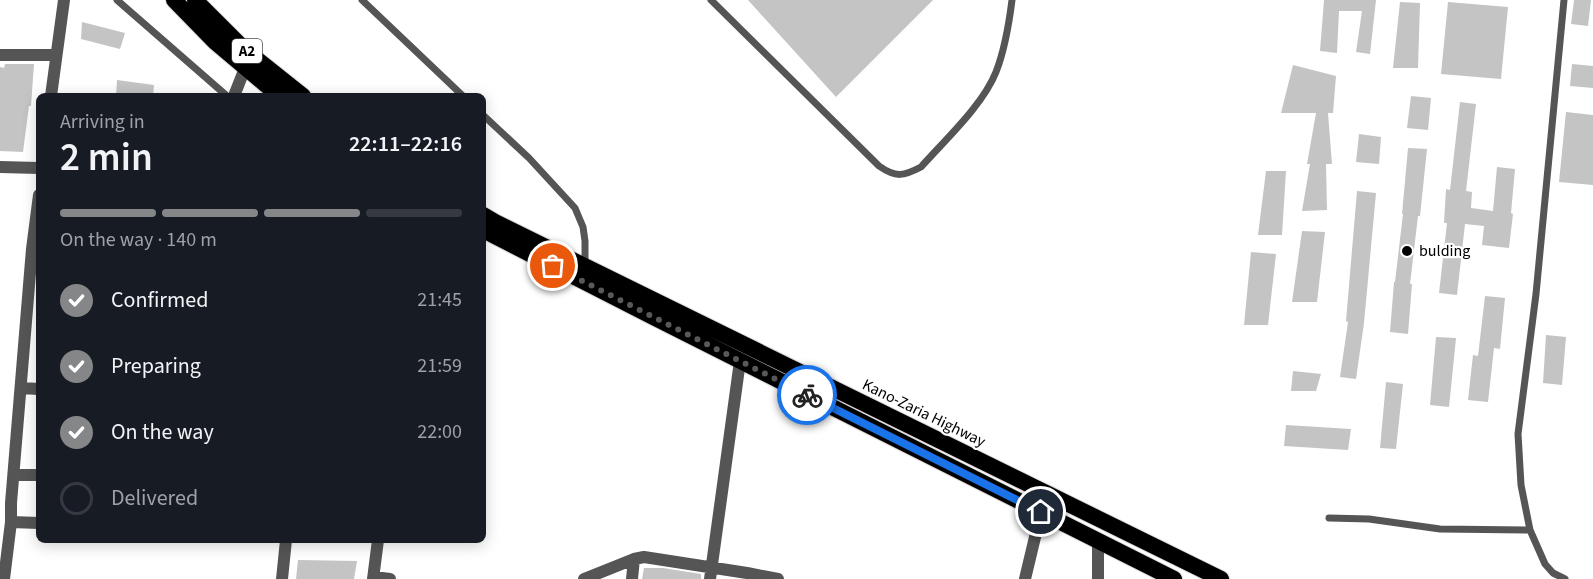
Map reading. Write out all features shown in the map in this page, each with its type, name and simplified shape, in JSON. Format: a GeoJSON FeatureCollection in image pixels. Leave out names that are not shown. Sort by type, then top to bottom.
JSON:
{"type":"FeatureCollection","features":[{"type":"Feature","properties":{"kind":"highway","name":"A2"},"geometry":{"type":"LineString","coordinates":[[174,0],[215,42],[275,93]]}},
{"type":"Feature","properties":{"kind":"highway","name":"A2"},"geometry":{"type":"LineString","coordinates":[[195,0],[244,49],[299,93]]}},
{"type":"Feature","properties":{"kind":"highway","name":"Kano-Zaria Highway"},"geometry":{"type":"LineString","coordinates":[[486,217],[1221,579]]}},
{"type":"Feature","properties":{"kind":"highway"},"geometry":{"type":"LineString","coordinates":[[486,232],[1169,578]]}},
{"type":"Feature","properties":{"kind":"street"},"geometry":{"type":"LineString","coordinates":[[51,93],[64,0]]}},
{"type":"Feature","properties":{"kind":"street"},"geometry":{"type":"LineString","coordinates":[[0,55],[56,55]]}},
{"type":"Feature","properties":{"kind":"street"},"geometry":{"type":"LineString","coordinates":[[235,93],[245,68]]}},
{"type":"Feature","properties":{"kind":"street"},"geometry":{"type":"LineString","coordinates":[[0,167],[36,168]]}},
{"type":"Feature","properties":{"kind":"street"},"geometry":{"type":"LineString","coordinates":[[4,579],[11,522],[6,503],[14,475],[35,249]]}},
{"type":"Feature","properties":{"kind":"street"},"geometry":{"type":"LineString","coordinates":[[711,573],[740,361]]}},
{"type":"Feature","properties":{"kind":"street"},"geometry":{"type":"LineString","coordinates":[[21,388],[36,389]]}},
{"type":"Feature","properties":{"kind":"street"},"geometry":{"type":"LineString","coordinates":[[14,475],[36,475]]}},
{"type":"Feature","properties":{"kind":"street"},"geometry":{"type":"LineString","coordinates":[[1025,579],[1041,512]]}},
{"type":"Feature","properties":{"kind":"street"},"geometry":{"type":"LineString","coordinates":[[11,522],[36,523]]}},
{"type":"Feature","properties":{"kind":"street"},"geometry":{"type":"LineString","coordinates":[[1098,541],[1098,579]]}},
{"type":"Feature","properties":{"kind":"street"},"geometry":{"type":"LineString","coordinates":[[282,579],[286,543]]}},
{"type":"Feature","properties":{"kind":"street"},"geometry":{"type":"LineString","coordinates":[[378,543],[373,578],[390,579]]}},
{"type":"Feature","properties":{"kind":"street"},"geometry":{"type":"LineString","coordinates":[[584,579],[644,557],[711,573],[778,579]]}},
{"type":"Feature","properties":{"kind":"street"},"geometry":{"type":"LineString","coordinates":[[632,579],[634,559]]}},
{"type":"Feature","properties":{"kind":"lane"},"geometry":{"type":"LineString","coordinates":[[117,0],[224,93]]}},
{"type":"Feature","properties":{"kind":"lane"},"geometry":{"type":"LineString","coordinates":[[362,0],[460,93]]}},
{"type":"Feature","properties":{"kind":"lane"},"geometry":{"type":"LineString","coordinates":[[711,0],[879,166],[898,175],[921,167],[979,101],[996,74],[1006,39],[1012,0]]}},
{"type":"Feature","properties":{"kind":"lane"},"geometry":{"type":"LineString","coordinates":[[1564,0],[1536,294],[1518,434],[1521,485],[1530,530],[1545,564],[1553,573],[1564,579]]}},
{"type":"Feature","properties":{"kind":"lane"},"geometry":{"type":"LineString","coordinates":[[486,118],[529,158],[574,208],[585,240],[585,267]]}},
{"type":"Feature","properties":{"kind":"lane"},"geometry":{"type":"LineString","coordinates":[[1329,518],[1369,519],[1440,529],[1530,530]]}},
{"type":"Feature","properties":{"kind":"building"},"geometry":{"type":"Polygon","coordinates":[[[748,0],[933,0],[836,97],[748,0]]]}},
{"type":"Feature","properties":{"kind":"building"},"geometry":{"type":"Polygon","coordinates":[[[1324,0],[1376,0],[1370,54],[1356,52],[1362,11],[1339,11],[1337,53],[1320,51],[1324,0]]]}},
{"type":"Feature","properties":{"kind":"building"},"geometry":{"type":"Polygon","coordinates":[[[1574,0],[1591,0],[1588,26],[1571,24],[1574,0]]]}},
{"type":"Feature","properties":{"kind":"building"},"geometry":{"type":"Polygon","coordinates":[[[1400,2],[1420,3],[1418,68],[1393,68],[1400,2]]]}},
{"type":"Feature","properties":{"kind":"building"},"geometry":{"type":"Polygon","coordinates":[[[1448,2],[1508,7],[1501,79],[1441,74],[1448,2]]]}},
{"type":"Feature","properties":{"kind":"building"},"geometry":{"type":"Polygon","coordinates":[[[82,22],[125,33],[120,49],[81,39],[82,22]]]}},
{"type":"Feature","properties":{"kind":"building"},"geometry":{"type":"Polygon","coordinates":[[[5,64],[34,64],[31,106],[29,106],[23,152],[0,151],[0,67],[4,68],[5,64]]]}},
{"type":"Feature","properties":{"kind":"building"},"geometry":{"type":"Polygon","coordinates":[[[1572,64],[1593,66],[1593,88],[1570,86],[1572,64]]]}},
{"type":"Feature","properties":{"kind":"building"},"geometry":{"type":"Polygon","coordinates":[[[1293,65],[1336,76],[1333,113],[1328,113],[1332,164],[1326,164],[1327,210],[1302,211],[1316,113],[1281,113],[1293,65]]]}},
{"type":"Feature","properties":{"kind":"building"},"geometry":{"type":"Polygon","coordinates":[[[117,80],[154,85],[153,93],[116,93],[117,80]]]}},
{"type":"Feature","properties":{"kind":"building"},"geometry":{"type":"Polygon","coordinates":[[[1411,96],[1431,98],[1428,130],[1407,128],[1411,96]]]}},
{"type":"Feature","properties":{"kind":"building"},"geometry":{"type":"Polygon","coordinates":[[[1460,102],[1476,104],[1466,191],[1472,192],[1471,208],[1493,211],[1497,167],[1515,169],[1509,248],[1482,245],[1484,226],[1465,224],[1457,295],[1439,293],[1447,223],[1444,223],[1446,189],[1450,190],[1460,102]]]}},
{"type":"Feature","properties":{"kind":"building"},"geometry":{"type":"Polygon","coordinates":[[[1566,112],[1593,115],[1593,185],[1559,182],[1566,112]]]}},
{"type":"Feature","properties":{"kind":"building"},"geometry":{"type":"Polygon","coordinates":[[[1359,134],[1381,137],[1379,164],[1356,162],[1359,134]]]}},
{"type":"Feature","properties":{"kind":"building"},"geometry":{"type":"Polygon","coordinates":[[[1408,148],[1427,149],[1410,284],[1412,284],[1408,334],[1390,332],[1408,148]]]}},
{"type":"Feature","properties":{"kind":"building"},"geometry":{"type":"Polygon","coordinates":[[[1266,171],[1286,171],[1282,235],[1258,235],[1266,171]]]}},
{"type":"Feature","properties":{"kind":"building"},"geometry":{"type":"Polygon","coordinates":[[[1357,191],[1376,193],[1364,323],[1356,379],[1340,377],[1348,322],[1346,321],[1357,191]]]}},
{"type":"Feature","properties":{"kind":"building"},"geometry":{"type":"Polygon","coordinates":[[[1302,231],[1325,232],[1317,302],[1292,302],[1302,231]]]}},
{"type":"Feature","properties":{"kind":"building"},"geometry":{"type":"Polygon","coordinates":[[[1251,252],[1276,254],[1268,325],[1244,325],[1251,252]]]}},
{"type":"Feature","properties":{"kind":"building"},"geometry":{"type":"Polygon","coordinates":[[[1485,296],[1505,298],[1500,349],[1494,348],[1488,402],[1468,400],[1473,355],[1478,356],[1485,296]]]}},
{"type":"Feature","properties":{"kind":"building"},"geometry":{"type":"Polygon","coordinates":[[[1546,335],[1566,337],[1562,385],[1543,383],[1546,335]]]}},
{"type":"Feature","properties":{"kind":"building"},"geometry":{"type":"Polygon","coordinates":[[[1436,337],[1456,338],[1449,407],[1430,405],[1436,337]]]}},
{"type":"Feature","properties":{"kind":"building"},"geometry":{"type":"Polygon","coordinates":[[[1293,371],[1321,374],[1316,391],[1291,391],[1293,371]]]}},
{"type":"Feature","properties":{"kind":"building"},"geometry":{"type":"Polygon","coordinates":[[[1386,382],[1403,384],[1396,449],[1380,448],[1386,382]]]}},
{"type":"Feature","properties":{"kind":"building"},"geometry":{"type":"Polygon","coordinates":[[[1286,425],[1351,429],[1348,450],[1284,446],[1286,425]]]}},
{"type":"Feature","properties":{"kind":"building"},"geometry":{"type":"Polygon","coordinates":[[[298,560],[357,561],[354,579],[296,579],[298,560]]]}},
{"type":"Feature","properties":{"kind":"building"},"geometry":{"type":"Polygon","coordinates":[[[644,568],[663,568],[701,574],[701,579],[642,579],[644,568]]]}},
{"type":"Feature","properties":{"kind":"way so far"},"geometry":{"type":"LineString","coordinates":[[553,266],[807,395]]}},
{"type":"Feature","properties":{"kind":"place","name":"bulding"},"geometry":{"type":"Point","coordinates":[1407,251]}},
{"type":"Feature","properties":{"kind":"route"},"geometry":{"type":"LineString","coordinates":[[807,395],[1041,512]]}}]}
